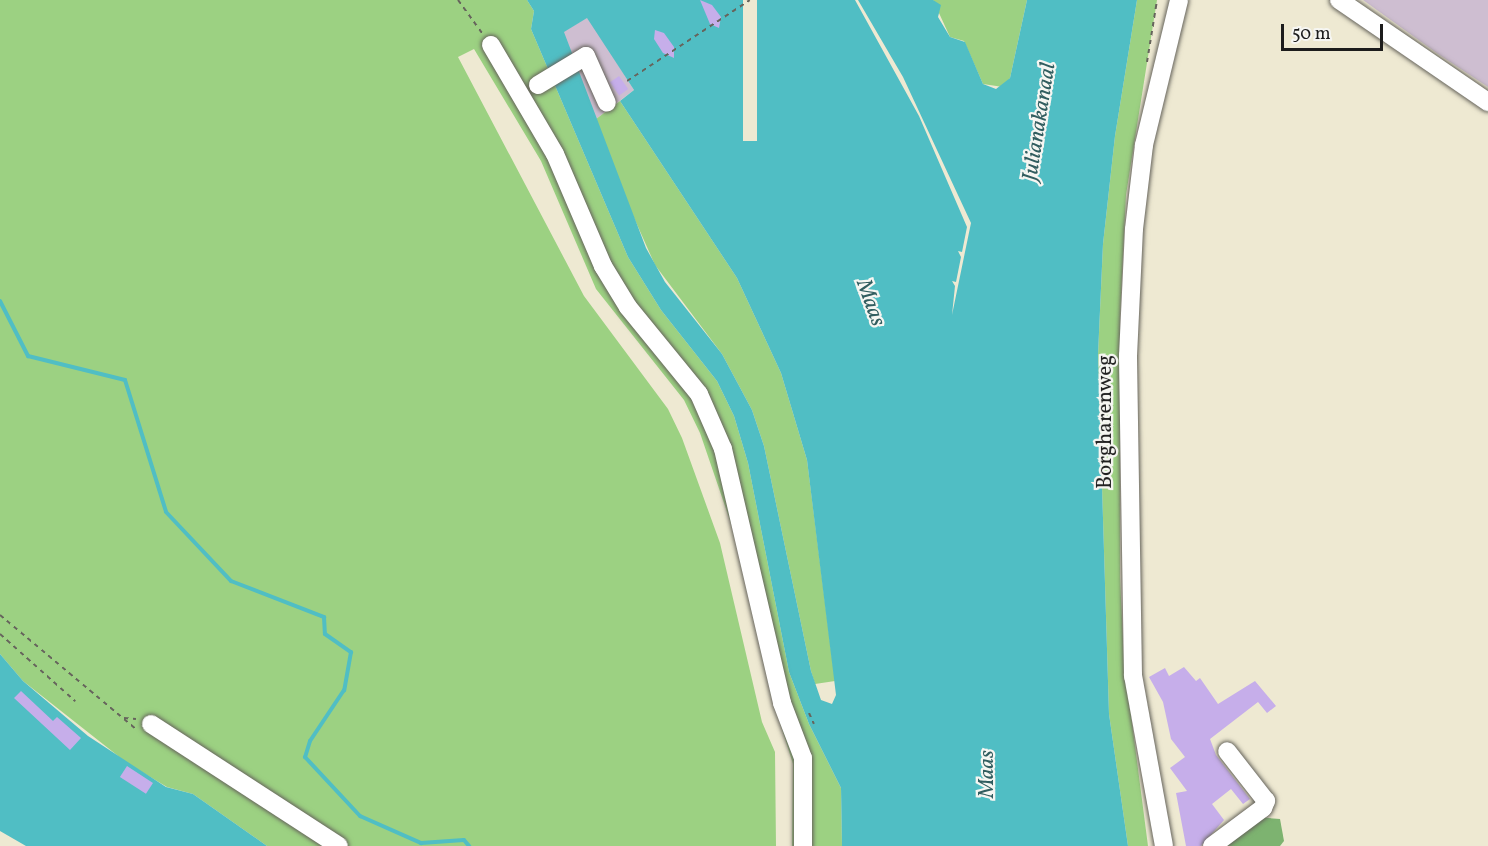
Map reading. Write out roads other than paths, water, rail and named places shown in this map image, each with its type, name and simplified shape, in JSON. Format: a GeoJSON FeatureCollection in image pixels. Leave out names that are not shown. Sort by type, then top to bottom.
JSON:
{"type":"FeatureCollection","features":[{"type":"Feature","properties":{"kind":"street","name":"Borgharenweg"},"geometry":{"type":"LineString","coordinates":[[1164,846],[1133,676],[1128,356],[1134,229],[1143,145],[1179,0]]}},
{"type":"Feature","properties":{"kind":"street"},"geometry":{"type":"LineString","coordinates":[[1339,0],[1488,102]]}},
{"type":"Feature","properties":{"kind":"street"},"geometry":{"type":"LineString","coordinates":[[491,45],[545,134],[603,266],[628,307],[699,394],[723,448],[782,703],[803,758],[802,846]]}},
{"type":"Feature","properties":{"kind":"street"},"geometry":{"type":"LineString","coordinates":[[538,85],[577,58],[586,56],[607,104]]}},
{"type":"Feature","properties":{"kind":"street"},"geometry":{"type":"LineString","coordinates":[[144,727],[339,846]]}},
{"type":"Feature","properties":{"kind":"street"},"geometry":{"type":"LineString","coordinates":[[1212,846],[1263,808],[1266,801],[1227,751]]}},
{"type":"Feature","properties":{"kind":"water"},"geometry":{"type":"Polygon","coordinates":[[[527,0],[855,0],[919,116],[967,227],[962,252],[958,251],[961,257],[956,282],[952,281],[955,286],[952,315],[971,223],[903,77],[858,0],[933,0],[941,5],[938,17],[950,37],[965,42],[983,84],[996,89],[1010,78],[1027,0],[1137,0],[1115,136],[1103,244],[1098,355],[1109,714],[1128,846],[842,846],[841,788],[809,724],[789,672],[748,463],[734,416],[717,381],[661,310],[628,257],[531,29],[534,11],[527,0]],[[587,18],[564,32],[646,248],[665,282],[722,354],[752,410],[764,446],[811,671],[821,700],[832,704],[836,695],[807,460],[781,373],[737,278],[620,101],[634,90],[587,18]]]}},
{"type":"Feature","properties":{"kind":"water"},"geometry":{"type":"Polygon","coordinates":[[[0,654],[23,681],[88,736],[166,787],[193,794],[267,846],[26,846],[0,831],[0,654]]]}},
{"type":"Feature","properties":{"kind":"waterway"},"geometry":{"type":"LineString","coordinates":[[0,301],[28,356],[125,380],[166,512],[231,581],[324,617],[325,634],[351,652],[344,690],[310,741],[305,757],[360,816],[421,843],[464,840],[469,846]]}},
{"type":"Feature","properties":{"kind":"water label","name":"Julianakanaal"},"geometry":{"type":"Point","coordinates":[1040,122]}},
{"type":"Feature","properties":{"kind":"water label","name":"Maas"},"geometry":{"type":"Point","coordinates":[870,303]}},
{"type":"Feature","properties":{"kind":"water label","name":"Maas"},"geometry":{"type":"Point","coordinates":[988,774]}}]}
